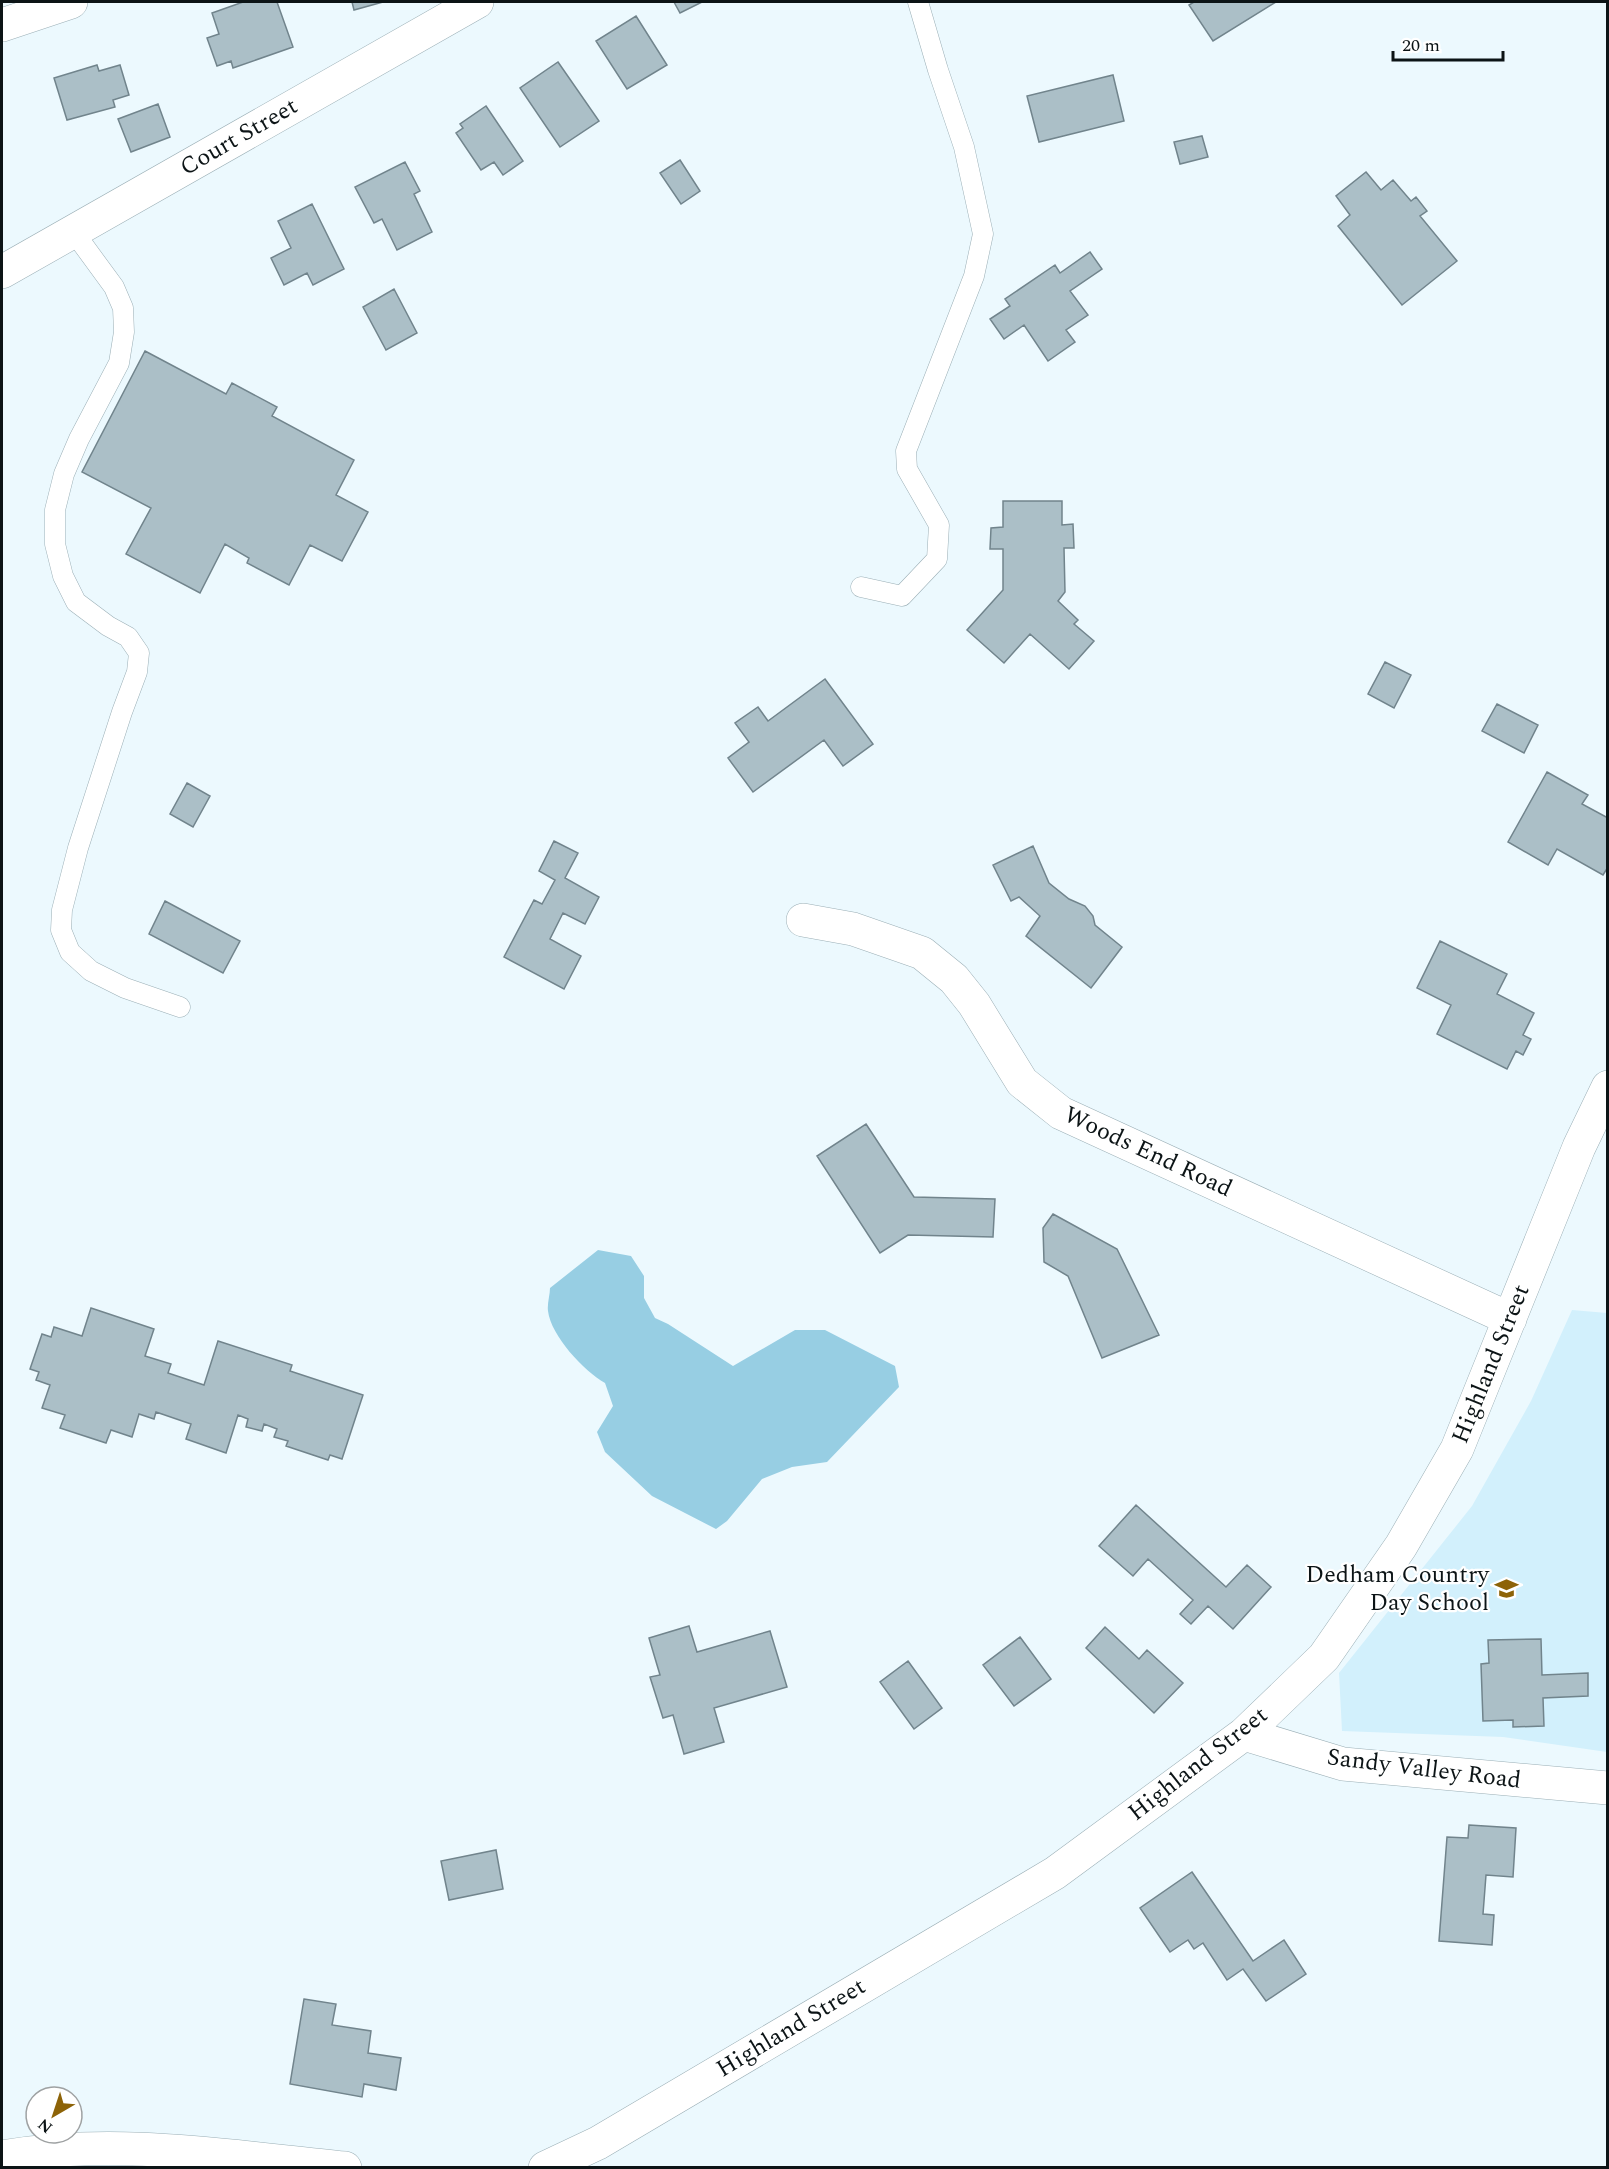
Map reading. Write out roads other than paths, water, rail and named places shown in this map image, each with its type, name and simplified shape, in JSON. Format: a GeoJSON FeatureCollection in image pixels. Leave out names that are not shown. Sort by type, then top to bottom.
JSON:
{"type":"FeatureCollection","features":[{"type":"Feature","properties":{"kind":"street"},"geometry":{"type":"LineString","coordinates":[[2,25],[71,2]]}},
{"type":"Feature","properties":{"kind":"street","name":"Court Street"},"geometry":{"type":"LineString","coordinates":[[2,272],[477,2]]}},
{"type":"Feature","properties":{"kind":"street","name":"Woods End Road"},"geometry":{"type":"LineString","coordinates":[[802,920],[853,929],[922,953],[954,979],[974,1004],[1022,1082],[1061,1113],[1509,1319]]}},
{"type":"Feature","properties":{"kind":"street","name":"Highland Street"},"geometry":{"type":"LineString","coordinates":[[545,2168],[598,2143],[1055,1873],[1244,1734],[1324,1657],[1401,1546],[1457,1449],[1579,1147],[1608,1087]]}},
{"type":"Feature","properties":{"kind":"street","name":"Sandy Valley Road"},"geometry":{"type":"LineString","coordinates":[[1244,1734],[1343,1764],[1608,1788]]}},
{"type":"Feature","properties":{"kind":"street"},"geometry":{"type":"LineString","coordinates":[[2,2157],[54,2150],[144,2149],[345,2168]]}},
{"type":"Feature","properties":{"kind":"lane"},"geometry":{"type":"LineString","coordinates":[[861,587],[902,597],[938,559],[939,525],[907,469],[906,451],[974,276],[983,234],[964,147],[918,2]]}},
{"type":"Feature","properties":{"kind":"lane"},"geometry":{"type":"LineString","coordinates":[[73,231],[114,286],[123,308],[124,332],[119,363],[78,439],[64,474],[56,510],[56,544],[63,576],[76,602],[108,626],[128,637],[139,653],[137,672],[78,848],[62,910],[61,930],[70,952],[91,971],[125,988],[180,1006]]}},
{"type":"Feature","properties":{"kind":"water"},"geometry":{"type":"Polygon","coordinates":[[[598,1250],[631,1256],[644,1276],[644,1298],[655,1318],[733,1366],[795,1330],[825,1330],[895,1366],[899,1387],[827,1462],[792,1467],[762,1479],[727,1521],[716,1529],[652,1496],[605,1452],[597,1432],[613,1406],[605,1383],[579,1362],[562,1342],[550,1321],[548,1308],[550,1288],[598,1250]]]}},
{"type":"Feature","properties":{"kind":"place","name":"Dedham Country Day School"},"geometry":{"type":"Point","coordinates":[1507,1589]}}]}
